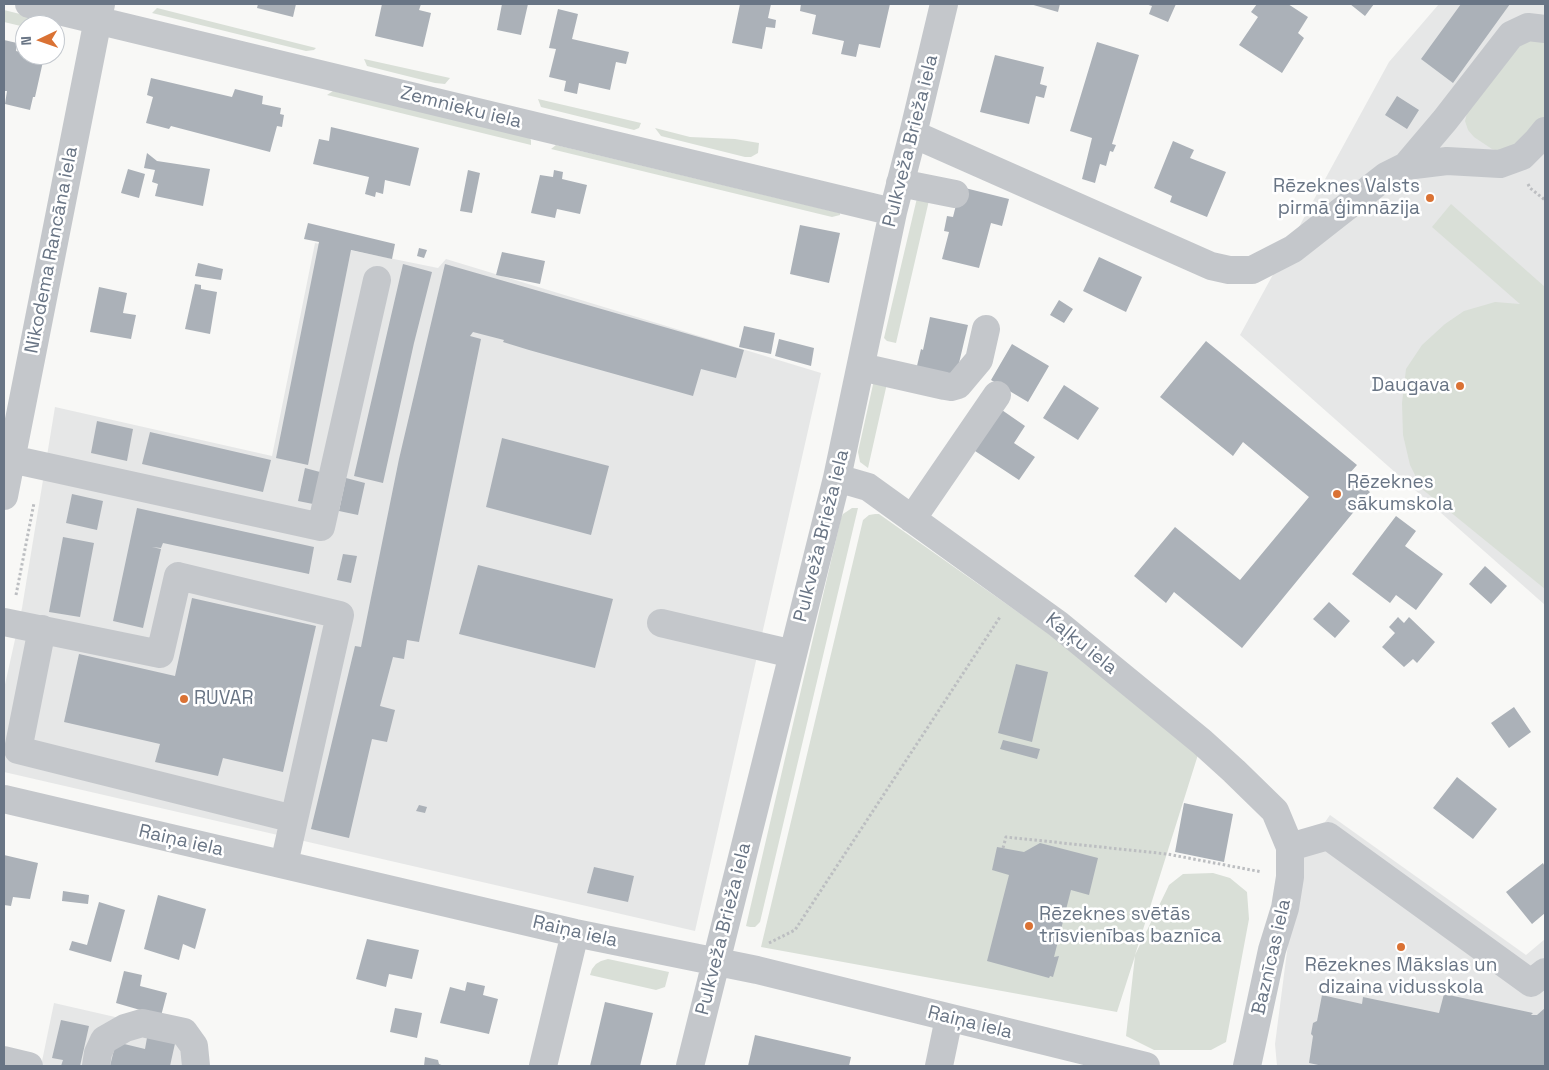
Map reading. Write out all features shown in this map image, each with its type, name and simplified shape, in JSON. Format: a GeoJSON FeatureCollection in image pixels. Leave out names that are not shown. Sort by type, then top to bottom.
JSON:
{"type":"FeatureCollection","features":[{"type":"Feature","properties":{"kind":"street","name":"Zemnieku iela"},"geometry":{"type":"LineString","coordinates":[[28,4],[99,12],[893,212]]}},
{"type":"Feature","properties":{"kind":"street","name":"Pulkveža Brieža iela"},"geometry":{"type":"LineString","coordinates":[[690,1066],[838,478],[893,212],[944,4]]}},
{"type":"Feature","properties":{"kind":"street","name":"Nikodema Rancāna iela"},"geometry":{"type":"LineString","coordinates":[[4,496],[99,12]]}},
{"type":"Feature","properties":{"kind":"street"},"geometry":{"type":"LineString","coordinates":[[1406,166],[1511,36],[1528,27],[1545,29]]}},
{"type":"Feature","properties":{"kind":"street"},"geometry":{"type":"LineString","coordinates":[[913,134],[1211,266],[1229,270],[1252,270],[1293,249],[1386,176],[1406,166],[1447,161],[1500,164],[1522,156],[1545,131]]}},
{"type":"Feature","properties":{"kind":"street"},"geometry":{"type":"LineString","coordinates":[[900,184],[955,194]]}},
{"type":"Feature","properties":{"kind":"street"},"geometry":{"type":"LineString","coordinates":[[11,459],[321,527],[377,280]]}},
{"type":"Feature","properties":{"kind":"street"},"geometry":{"type":"LineString","coordinates":[[861,367],[945,386],[958,386],[979,360],[986,329]]}},
{"type":"Feature","properties":{"kind":"street"},"geometry":{"type":"LineString","coordinates":[[912,519],[997,395]]}},
{"type":"Feature","properties":{"kind":"street","name":"Kaļķu iela"},"geometry":{"type":"LineString","coordinates":[[838,478],[868,487],[1066,630],[1234,770],[1275,811],[1290,847]]}},
{"type":"Feature","properties":{"kind":"street"},"geometry":{"type":"LineString","coordinates":[[7,622],[160,654],[178,576],[340,615],[284,864]]}},
{"type":"Feature","properties":{"kind":"street"},"geometry":{"type":"LineString","coordinates":[[661,622],[793,654]]}},
{"type":"Feature","properties":{"kind":"street"},"geometry":{"type":"LineString","coordinates":[[42,629],[18,750],[294,819]]}},
{"type":"Feature","properties":{"kind":"street","name":"Raiņa iela"},"geometry":{"type":"LineString","coordinates":[[4,799],[575,933],[757,970],[1146,1066]]}},
{"type":"Feature","properties":{"kind":"street"},"geometry":{"type":"LineString","coordinates":[[1290,847],[1328,836],[1538,978]]}},
{"type":"Feature","properties":{"kind":"street","name":"Baznīcas iela"},"geometry":{"type":"LineString","coordinates":[[1247,1066],[1272,950],[1284,908],[1290,877],[1290,847]]}},
{"type":"Feature","properties":{"kind":"street"},"geometry":{"type":"LineString","coordinates":[[543,1066],[575,933]]}},
{"type":"Feature","properties":{"kind":"street"},"geometry":{"type":"LineString","coordinates":[[938,1066],[949,1018]]}},
{"type":"Feature","properties":{"kind":"street"},"geometry":{"type":"LineString","coordinates":[[96,1066],[98,1053],[104,1040],[125,1028],[142,1022],[184,1032],[194,1046],[196,1066]]}},
{"type":"Feature","properties":{"kind":"street"},"geometry":{"type":"LineString","coordinates":[[4,1060],[29,1066]]}},
{"type":"Feature","properties":{"kind":"path"},"geometry":{"type":"LineString","coordinates":[[7,622],[42,466]]}},
{"type":"Feature","properties":{"kind":"path"},"geometry":{"type":"LineString","coordinates":[[761,947],[795,930],[1015,593]]}},
{"type":"Feature","properties":{"kind":"path"},"geometry":{"type":"LineString","coordinates":[[1003,848],[1006,837],[1167,854],[1290,877]]}},
{"type":"Feature","properties":{"kind":"shaded area","name":"Rēzeknes Valsts pirmā ģimnāzija"},"geometry":{"type":"Polygon","coordinates":[[[1439,4],[1545,4],[1545,605],[1240,335],[1389,62],[1439,4]]]}},
{"type":"Feature","properties":{"kind":"shaded area"},"geometry":{"type":"Polygon","coordinates":[[[157,8],[316,48],[306,51],[152,13],[157,8]]]}},
{"type":"Feature","properties":{"kind":"shaded area"},"geometry":{"type":"Polygon","coordinates":[[[4,10],[24,15],[15,15],[15,25],[4,22],[4,10]]]}},
{"type":"Feature","properties":{"kind":"shaded area"},"geometry":{"type":"Polygon","coordinates":[[[1532,39],[1545,43],[1545,116],[1520,147],[1501,152],[1492,149],[1474,137],[1468,130],[1465,121],[1468,109],[1514,49],[1532,39]]]}},
{"type":"Feature","properties":{"kind":"shaded area"},"geometry":{"type":"Polygon","coordinates":[[[364,59],[450,78],[445,84],[435,83],[367,66],[364,59]]]}},
{"type":"Feature","properties":{"kind":"shaded area"},"geometry":{"type":"Polygon","coordinates":[[[333,91],[529,137],[531,145],[327,95],[333,91]]]}},
{"type":"Feature","properties":{"kind":"shaded area"},"geometry":{"type":"Polygon","coordinates":[[[538,99],[641,123],[639,128],[634,130],[541,107],[538,99]]]}},
{"type":"Feature","properties":{"kind":"shaded area"},"geometry":{"type":"Polygon","coordinates":[[[655,128],[690,137],[735,139],[759,143],[758,153],[751,157],[745,157],[661,136],[655,128]]]}},
{"type":"Feature","properties":{"kind":"shaded area"},"geometry":{"type":"Polygon","coordinates":[[[556,145],[840,213],[840,215],[832,217],[551,149],[556,145]]]}},
{"type":"Feature","properties":{"kind":"shaded area"},"geometry":{"type":"Polygon","coordinates":[[[930,196],[896,343],[887,341],[884,338],[917,198],[930,196]]]}},
{"type":"Feature","properties":{"kind":"shaded area","name":"Daugava"},"geometry":{"type":"Polygon","coordinates":[[[1451,204],[1545,287],[1545,589],[1422,489],[1410,465],[1403,435],[1402,403],[1406,369],[1422,345],[1445,324],[1464,311],[1495,302],[1520,304],[1432,227],[1451,204]]]}},
{"type":"Feature","properties":{"kind":"shaded area"},"geometry":{"type":"Polygon","coordinates":[[[315,243],[438,268],[446,259],[821,373],[695,931],[4,772],[4,689],[22,608],[55,407],[272,456],[315,243]]]}},
{"type":"Feature","properties":{"kind":"shaded area"},"geometry":{"type":"Polygon","coordinates":[[[888,379],[868,468],[860,462],[858,452],[874,380],[888,379]]]}},
{"type":"Feature","properties":{"kind":"shaded area"},"geometry":{"type":"Polygon","coordinates":[[[852,508],[858,508],[760,922],[755,927],[750,927],[746,926],[841,518],[843,514],[852,508]]]}},
{"type":"Feature","properties":{"kind":"shaded area"},"geometry":{"type":"Polygon","coordinates":[[[879,514],[1202,742],[1135,955],[1169,885],[1183,874],[1213,873],[1230,878],[1247,892],[1249,919],[1226,1042],[1211,1050],[1154,1050],[1126,1036],[1135,956],[1117,1012],[761,947],[863,520],[869,515],[879,514]]]}},
{"type":"Feature","properties":{"kind":"shaded area","name":"Rēzeknes Mākslas un dizaina vidusskola"},"geometry":{"type":"Polygon","coordinates":[[[1330,815],[1526,955],[1545,939],[1545,1066],[1277,1066],[1275,1044],[1299,859],[1330,815]]]}},
{"type":"Feature","properties":{"kind":"shaded area"},"geometry":{"type":"Polygon","coordinates":[[[608,959],[669,972],[665,987],[656,990],[590,975],[596,964],[608,959]]]}},
{"type":"Feature","properties":{"kind":"shaded area"},"geometry":{"type":"Polygon","coordinates":[[[54,1003],[198,1036],[191,1066],[41,1066],[54,1003]]]}},
{"type":"Feature","properties":{"kind":"building"},"geometry":{"type":"Polygon","coordinates":[[[258,4],[296,4],[293,17],[257,8],[258,4]]]}},
{"type":"Feature","properties":{"kind":"building"},"geometry":{"type":"Polygon","coordinates":[[[382,4],[421,4],[419,10],[431,13],[423,47],[375,36],[382,4]]]}},
{"type":"Feature","properties":{"kind":"building"},"geometry":{"type":"Polygon","coordinates":[[[502,4],[528,4],[521,35],[497,30],[502,4]]]}},
{"type":"Feature","properties":{"kind":"building"},"geometry":{"type":"Polygon","coordinates":[[[740,4],[771,4],[768,18],[776,20],[775,28],[766,27],[762,49],[732,43],[740,4]]]}},
{"type":"Feature","properties":{"kind":"building"},"geometry":{"type":"Polygon","coordinates":[[[801,4],[890,4],[880,48],[859,44],[856,57],[841,54],[844,41],[812,34],[816,15],[800,11],[801,4]]]}},
{"type":"Feature","properties":{"kind":"building"},"geometry":{"type":"Polygon","coordinates":[[[1030,4],[1060,4],[1058,12],[1030,4]]]}},
{"type":"Feature","properties":{"kind":"building"},"geometry":{"type":"Polygon","coordinates":[[[1145,4],[1176,4],[1168,22],[1149,14],[1152,6],[1145,4]]]}},
{"type":"Feature","properties":{"kind":"building"},"geometry":{"type":"Polygon","coordinates":[[[1257,4],[1288,4],[1308,17],[1298,33],[1304,38],[1282,73],[1239,45],[1258,17],[1251,12],[1257,4]]]}},
{"type":"Feature","properties":{"kind":"building"},"geometry":{"type":"Polygon","coordinates":[[[1350,4],[1374,4],[1365,16],[1350,4]]]}},
{"type":"Feature","properties":{"kind":"building"},"geometry":{"type":"Polygon","coordinates":[[[1461,4],[1510,4],[1453,83],[1421,59],[1461,4]]]}},
{"type":"Feature","properties":{"kind":"building"},"geometry":{"type":"Polygon","coordinates":[[[558,9],[578,14],[572,39],[629,52],[626,64],[616,62],[610,90],[579,83],[577,94],[564,91],[566,81],[549,77],[556,49],[549,48],[558,9]]]}},
{"type":"Feature","properties":{"kind":"building"},"geometry":{"type":"Polygon","coordinates":[[[4,40],[15,43],[15,65],[42,65],[30,110],[5,104],[7,91],[4,91],[4,40]]]}},
{"type":"Feature","properties":{"kind":"building"},"geometry":{"type":"Polygon","coordinates":[[[1097,42],[1139,55],[1112,144],[1116,145],[1113,152],[1110,151],[1106,166],[1100,164],[1095,183],[1082,179],[1092,138],[1070,131],[1097,42]]]}},
{"type":"Feature","properties":{"kind":"building"},"geometry":{"type":"Polygon","coordinates":[[[995,55],[1044,67],[1040,84],[1047,86],[1044,98],[1036,96],[1029,124],[980,112],[995,55]]]}},
{"type":"Feature","properties":{"kind":"building"},"geometry":{"type":"Polygon","coordinates":[[[151,78],[232,97],[235,89],[263,96],[262,104],[281,108],[280,114],[284,115],[282,127],[277,126],[270,152],[171,126],[169,129],[146,123],[153,97],[147,95],[151,78]]]}},
{"type":"Feature","properties":{"kind":"building"},"geometry":{"type":"Polygon","coordinates":[[[1397,96],[1419,110],[1407,129],[1385,115],[1397,96]]]}},
{"type":"Feature","properties":{"kind":"building"},"geometry":{"type":"Polygon","coordinates":[[[331,127],[419,148],[410,186],[385,180],[383,194],[376,192],[375,197],[365,194],[369,177],[313,164],[319,139],[329,141],[331,127]]]}},
{"type":"Feature","properties":{"kind":"building"},"geometry":{"type":"Polygon","coordinates":[[[1173,141],[1194,150],[1190,158],[1226,172],[1207,217],[1170,202],[1172,196],[1154,188],[1173,141]]]}},
{"type":"Feature","properties":{"kind":"building"},"geometry":{"type":"Polygon","coordinates":[[[147,153],[157,161],[210,169],[203,206],[155,196],[158,184],[152,182],[155,170],[144,168],[147,153]]]}},
{"type":"Feature","properties":{"kind":"building"},"geometry":{"type":"Polygon","coordinates":[[[128,169],[145,174],[139,198],[121,193],[128,169]]]}},
{"type":"Feature","properties":{"kind":"building"},"geometry":{"type":"Polygon","coordinates":[[[468,170],[480,173],[472,213],[460,211],[468,170]]]}},
{"type":"Feature","properties":{"kind":"building"},"geometry":{"type":"Polygon","coordinates":[[[554,170],[563,172],[562,179],[587,185],[580,214],[557,209],[555,218],[531,213],[540,175],[553,177],[554,170]]]}},
{"type":"Feature","properties":{"kind":"building"},"geometry":{"type":"Polygon","coordinates":[[[965,188],[1009,199],[1002,226],[991,223],[979,268],[942,259],[949,232],[944,231],[947,216],[953,217],[956,205],[960,207],[965,188]]]}},
{"type":"Feature","properties":{"kind":"building"},"geometry":{"type":"Polygon","coordinates":[[[308,223],[395,244],[392,259],[351,250],[308,465],[276,458],[319,242],[304,239],[308,223]]]}},
{"type":"Feature","properties":{"kind":"building"},"geometry":{"type":"Polygon","coordinates":[[[800,225],[840,233],[829,283],[790,274],[800,225]]]}},
{"type":"Feature","properties":{"kind":"building"},"geometry":{"type":"Polygon","coordinates":[[[419,248],[427,250],[424,258],[417,256],[419,248]]]}},
{"type":"Feature","properties":{"kind":"building"},"geometry":{"type":"Polygon","coordinates":[[[502,252],[545,261],[540,284],[496,275],[502,252]]]}},
{"type":"Feature","properties":{"kind":"building"},"geometry":{"type":"Polygon","coordinates":[[[1099,257],[1142,277],[1126,312],[1083,291],[1099,257]]]}},
{"type":"Feature","properties":{"kind":"building"},"geometry":{"type":"Polygon","coordinates":[[[198,263],[223,269],[221,280],[195,276],[198,263]]]}},
{"type":"Feature","properties":{"kind":"building"},"geometry":{"type":"Polygon","coordinates":[[[403,264],[432,272],[383,483],[354,476],[403,264]]]}},
{"type":"Feature","properties":{"kind":"building"},"geometry":{"type":"Polygon","coordinates":[[[445,264],[744,350],[736,378],[701,369],[693,396],[529,350],[503,342],[504,340],[473,332],[470,336],[481,339],[419,642],[407,640],[404,659],[393,657],[380,706],[395,710],[387,742],[372,739],[349,838],[311,829],[355,646],[361,647],[399,459],[445,264]]]}},
{"type":"Feature","properties":{"kind":"building"},"geometry":{"type":"Polygon","coordinates":[[[195,284],[201,285],[201,289],[217,292],[210,334],[185,329],[195,284]]]}},
{"type":"Feature","properties":{"kind":"building"},"geometry":{"type":"Polygon","coordinates":[[[99,287],[127,293],[123,313],[136,315],[131,339],[90,332],[99,287]]]}},
{"type":"Feature","properties":{"kind":"building"},"geometry":{"type":"Polygon","coordinates":[[[1059,300],[1073,309],[1064,323],[1050,315],[1059,300]]]}},
{"type":"Feature","properties":{"kind":"building"},"geometry":{"type":"Polygon","coordinates":[[[930,317],[968,325],[955,380],[916,370],[921,349],[923,350],[930,317]]]}},
{"type":"Feature","properties":{"kind":"building"},"geometry":{"type":"Polygon","coordinates":[[[744,326],[775,333],[771,354],[739,347],[744,326]]]}},
{"type":"Feature","properties":{"kind":"building"},"geometry":{"type":"Polygon","coordinates":[[[779,339],[814,348],[811,366],[775,356],[779,339]]]}},
{"type":"Feature","properties":{"kind":"building","name":"Rēzeknes sākumskola"},"geometry":{"type":"Polygon","coordinates":[[[1206,341],[1357,465],[1349,474],[1370,492],[1242,648],[1174,592],[1166,603],[1134,576],[1175,527],[1240,580],[1309,497],[1243,442],[1233,456],[1160,397],[1206,341]]]}},
{"type":"Feature","properties":{"kind":"building"},"geometry":{"type":"Polygon","coordinates":[[[1012,344],[1049,366],[1028,402],[991,380],[1012,344]]]}},
{"type":"Feature","properties":{"kind":"building"},"geometry":{"type":"Polygon","coordinates":[[[1064,385],[1099,408],[1078,440],[1043,418],[1064,385]]]}},
{"type":"Feature","properties":{"kind":"building"},"geometry":{"type":"Polygon","coordinates":[[[999,408],[1025,426],[1014,443],[1035,457],[1019,480],[972,449],[999,408]]]}},
{"type":"Feature","properties":{"kind":"building"},"geometry":{"type":"Polygon","coordinates":[[[97,421],[133,429],[127,461],[91,453],[97,421]]]}},
{"type":"Feature","properties":{"kind":"building"},"geometry":{"type":"Polygon","coordinates":[[[150,432],[271,460],[263,492],[142,464],[150,432]]]}},
{"type":"Feature","properties":{"kind":"building"},"geometry":{"type":"Polygon","coordinates":[[[502,438],[609,466],[591,535],[486,507],[502,438]]]}},
{"type":"Feature","properties":{"kind":"building"},"geometry":{"type":"Polygon","coordinates":[[[305,468],[320,472],[313,504],[298,501],[305,468]]]}},
{"type":"Feature","properties":{"kind":"building"},"geometry":{"type":"Polygon","coordinates":[[[346,478],[365,483],[358,515],[339,511],[346,478]]]}},
{"type":"Feature","properties":{"kind":"building"},"geometry":{"type":"Polygon","coordinates":[[[72,494],[103,501],[97,530],[66,523],[72,494]]]}},
{"type":"Feature","properties":{"kind":"building"},"geometry":{"type":"Polygon","coordinates":[[[137,508],[314,547],[309,574],[163,543],[161,548],[152,547],[161,549],[143,628],[113,621],[137,508]]]}},
{"type":"Feature","properties":{"kind":"building"},"geometry":{"type":"Polygon","coordinates":[[[1396,516],[1416,531],[1405,546],[1443,574],[1416,610],[1396,595],[1390,603],[1352,574],[1396,516]]]}},
{"type":"Feature","properties":{"kind":"building"},"geometry":{"type":"Polygon","coordinates":[[[63,537],[94,543],[80,617],[49,612],[63,537]]]}},
{"type":"Feature","properties":{"kind":"building"},"geometry":{"type":"Polygon","coordinates":[[[343,554],[357,556],[351,583],[337,580],[343,554]]]}},
{"type":"Feature","properties":{"kind":"building"},"geometry":{"type":"Polygon","coordinates":[[[478,565],[613,599],[595,668],[459,634],[478,565]]]}},
{"type":"Feature","properties":{"kind":"building"},"geometry":{"type":"Polygon","coordinates":[[[1485,566],[1507,586],[1491,604],[1469,584],[1485,566]]]}},
{"type":"Feature","properties":{"kind":"building","name":"RUVAR"},"geometry":{"type":"Polygon","coordinates":[[[192,598],[316,626],[283,772],[223,758],[218,776],[155,762],[160,744],[64,722],[79,654],[175,676],[192,598]]]}},
{"type":"Feature","properties":{"kind":"building"},"geometry":{"type":"Polygon","coordinates":[[[1329,602],[1350,621],[1335,638],[1313,619],[1329,602]]]}},
{"type":"Feature","properties":{"kind":"building"},"geometry":{"type":"Polygon","coordinates":[[[1398,617],[1404,623],[1409,617],[1435,642],[1417,663],[1413,659],[1404,667],[1382,647],[1395,633],[1389,627],[1398,617]]]}},
{"type":"Feature","properties":{"kind":"building"},"geometry":{"type":"Polygon","coordinates":[[[1016,664],[1048,672],[1032,742],[998,733],[1016,664]]]}},
{"type":"Feature","properties":{"kind":"building"},"geometry":{"type":"Polygon","coordinates":[[[1514,707],[1531,732],[1509,748],[1491,723],[1514,707]]]}},
{"type":"Feature","properties":{"kind":"building"},"geometry":{"type":"Polygon","coordinates":[[[1003,740],[1040,749],[1037,759],[1000,749],[1003,740]]]}},
{"type":"Feature","properties":{"kind":"building"},"geometry":{"type":"Polygon","coordinates":[[[1457,777],[1497,809],[1473,839],[1433,808],[1457,777]]]}},
{"type":"Feature","properties":{"kind":"building"},"geometry":{"type":"Polygon","coordinates":[[[1184,803],[1233,814],[1224,862],[1175,852],[1184,803]]]}},
{"type":"Feature","properties":{"kind":"building"},"geometry":{"type":"Polygon","coordinates":[[[419,805],[427,807],[425,813],[416,811],[419,805]]]}},
{"type":"Feature","properties":{"kind":"building","name":"Rēzeknes svētās trīsvienības baznīca"},"geometry":{"type":"Polygon","coordinates":[[[1040,843],[1098,858],[1089,895],[1071,890],[1054,957],[1059,956],[1053,977],[1050,976],[1049,978],[987,961],[1009,875],[992,870],[997,847],[1024,852],[1040,843]]]}},
{"type":"Feature","properties":{"kind":"building"},"geometry":{"type":"Polygon","coordinates":[[[4,855],[38,863],[30,899],[13,897],[11,906],[4,905],[4,855]]]}},
{"type":"Feature","properties":{"kind":"building"},"geometry":{"type":"Polygon","coordinates":[[[1543,863],[1545,867],[1545,913],[1532,924],[1506,892],[1543,863]]]}},
{"type":"Feature","properties":{"kind":"building"},"geometry":{"type":"Polygon","coordinates":[[[594,867],[634,876],[628,902],[587,893],[594,867]]]}},
{"type":"Feature","properties":{"kind":"building"},"geometry":{"type":"Polygon","coordinates":[[[63,891],[89,895],[88,904],[62,901],[63,891]]]}},
{"type":"Feature","properties":{"kind":"building"},"geometry":{"type":"Polygon","coordinates":[[[158,895],[206,909],[195,949],[183,944],[179,960],[144,949],[158,895]]]}},
{"type":"Feature","properties":{"kind":"building"},"geometry":{"type":"Polygon","coordinates":[[[99,902],[125,910],[111,962],[69,950],[72,941],[87,945],[99,902]]]}},
{"type":"Feature","properties":{"kind":"building"},"geometry":{"type":"Polygon","coordinates":[[[367,939],[419,950],[412,979],[389,974],[386,987],[356,979],[367,939]]]}},
{"type":"Feature","properties":{"kind":"building"},"geometry":{"type":"Polygon","coordinates":[[[124,971],[142,975],[140,986],[167,993],[161,1016],[116,1003],[124,971]]]}},
{"type":"Feature","properties":{"kind":"building"},"geometry":{"type":"Polygon","coordinates":[[[467,982],[485,986],[483,995],[498,999],[489,1034],[440,1023],[450,987],[465,991],[467,982]]]}},
{"type":"Feature","properties":{"kind":"building"},"geometry":{"type":"Polygon","coordinates":[[[1444,994],[1533,1013],[1531,1015],[1537,1015],[1545,1008],[1545,1066],[1323,1066],[1309,1063],[1313,1023],[1317,1021],[1322,995],[1362,1004],[1363,997],[1439,1013],[1444,994]]]}},
{"type":"Feature","properties":{"kind":"building"},"geometry":{"type":"Polygon","coordinates":[[[605,1002],[653,1013],[640,1066],[590,1066],[605,1002]]]}},
{"type":"Feature","properties":{"kind":"building"},"geometry":{"type":"Polygon","coordinates":[[[395,1008],[422,1013],[417,1038],[390,1032],[395,1008]]]}},
{"type":"Feature","properties":{"kind":"building"},"geometry":{"type":"Polygon","coordinates":[[[61,1020],[89,1026],[80,1066],[61,1066],[63,1060],[52,1058],[61,1020]]]}},
{"type":"Feature","properties":{"kind":"building"},"geometry":{"type":"Polygon","coordinates":[[[148,1032],[176,1039],[170,1066],[110,1066],[116,1042],[145,1049],[148,1032]]]}},
{"type":"Feature","properties":{"kind":"building"},"geometry":{"type":"Polygon","coordinates":[[[755,1035],[851,1057],[849,1066],[748,1066],[755,1035]]]}},
{"type":"Feature","properties":{"kind":"building"},"geometry":{"type":"Polygon","coordinates":[[[425,1057],[438,1060],[439,1064],[444,1066],[424,1066],[425,1057]]]}},
{"type":"Feature","properties":{"kind":"place","name":"Rēzeknes Valsts pirmā ģimnāzija"},"geometry":{"type":"Point","coordinates":[1430,198]}},
{"type":"Feature","properties":{"kind":"place","name":"Daugava"},"geometry":{"type":"Point","coordinates":[1460,386]}},
{"type":"Feature","properties":{"kind":"place","name":"Rēzeknes sākumskola"},"geometry":{"type":"Point","coordinates":[1337,494]}},
{"type":"Feature","properties":{"kind":"place","name":"RUVAR"},"geometry":{"type":"Point","coordinates":[184,699]}},
{"type":"Feature","properties":{"kind":"place","name":"Rēzeknes svētās trīsvienības baznīca"},"geometry":{"type":"Point","coordinates":[1029,926]}},
{"type":"Feature","properties":{"kind":"place","name":"Rēzeknes Mākslas un dizaina vidusskola"},"geometry":{"type":"Point","coordinates":[1401,947]}}]}
